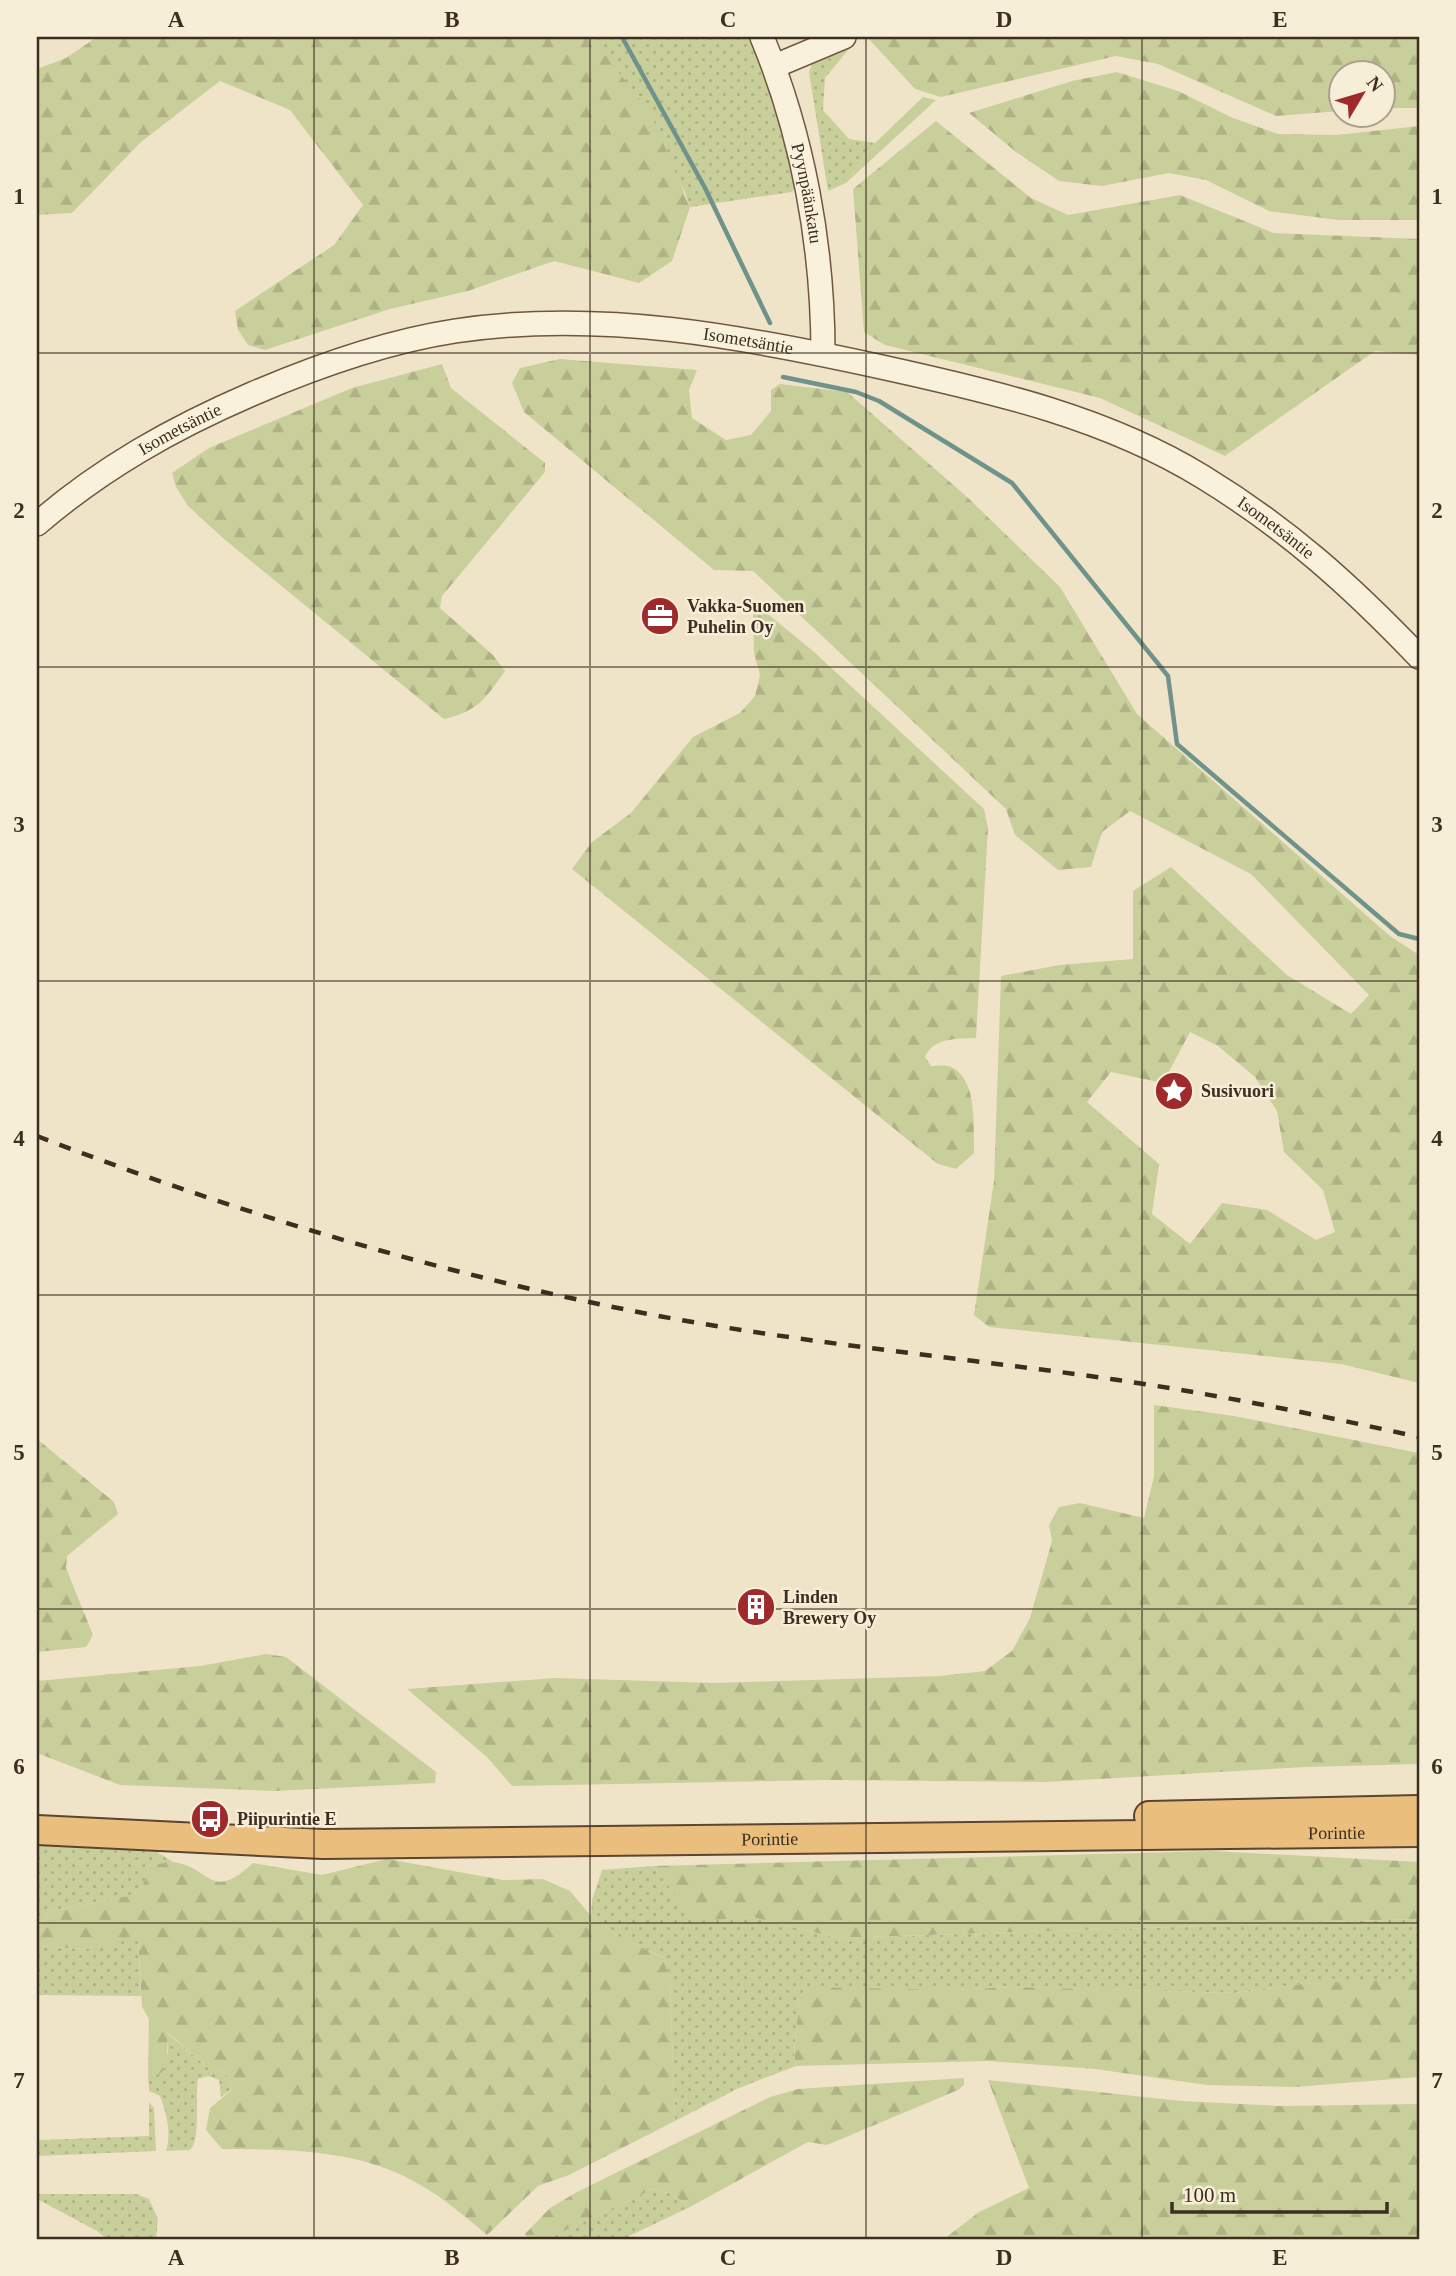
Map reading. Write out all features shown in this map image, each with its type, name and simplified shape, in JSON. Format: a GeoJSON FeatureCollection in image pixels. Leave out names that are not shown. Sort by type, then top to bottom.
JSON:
{"type":"FeatureCollection","features":[{"type":"Feature","properties":{"kind":"highway","name":"Porintie"},"geometry":{"type":"LineString","coordinates":[[121,1834],[1419,1810]]}},
{"type":"Feature","properties":{"kind":"highway","name":"Porintie"},"geometry":{"type":"LineString","coordinates":[[37,1830],[323,1844],[1419,1832]]}},
{"type":"Feature","properties":{"kind":"main road","name":"Pyynpäänkatu"},"geometry":{"type":"LineString","coordinates":[[762,37],[790,112],[808,202],[818,261],[823,354]]}},
{"type":"Feature","properties":{"kind":"main road"},"geometry":{"type":"LineString","coordinates":[[775,66],[845,37]]}},
{"type":"Feature","properties":{"kind":"main road","name":"Isometsäntie"},"geometry":{"type":"LineString","coordinates":[[37,524],[93,477],[158,438],[306,371],[395,343],[460,330],[512,324],[612,325],[726,336],[823,354],[1053,410],[1104,428],[1199,474],[1279,526],[1323,561],[1419,657]]}},
{"type":"Feature","properties":{"kind":"green space"},"geometry":{"type":"Polygon","coordinates":[[[97,37],[591,37],[651,114],[690,207],[672,261],[639,283],[554,261],[468,291],[390,309],[265,350],[248,345],[238,330],[235,311],[334,245],[363,205],[290,110],[220,81],[141,142],[72,213],[37,215],[37,69],[66,58],[97,37]]]}},
{"type":"Feature","properties":{"kind":"green space"},"geometry":{"type":"Polygon","coordinates":[[[591,37],[751,37],[770,85],[795,188],[792,192],[690,207],[685,192],[591,37]]]}},
{"type":"Feature","properties":{"kind":"green space"},"geometry":{"type":"Polygon","coordinates":[[[867,37],[1419,37],[1419,108],[1396,108],[1396,60],[1326,60],[1326,112],[1276,116],[1158,64],[1116,56],[941,97],[915,89],[867,37]]]}},
{"type":"Feature","properties":{"kind":"green space"},"geometry":{"type":"Polygon","coordinates":[[[849,49],[825,78],[823,110],[849,139],[875,143],[846,183],[828,191],[809,72],[812,64],[849,49]]]}},
{"type":"Feature","properties":{"kind":"green space"},"geometry":{"type":"Polygon","coordinates":[[[1117,72],[1178,91],[1233,118],[1278,134],[1337,135],[1419,126],[1419,220],[1338,220],[1269,211],[1206,180],[1169,173],[1102,186],[1059,181],[1016,152],[969,113],[1072,81],[1117,72]]]}},
{"type":"Feature","properties":{"kind":"green space"},"geometry":{"type":"Polygon","coordinates":[[[923,97],[936,100],[846,183],[875,143],[923,97]]]}},
{"type":"Feature","properties":{"kind":"green space"},"geometry":{"type":"Polygon","coordinates":[[[936,121],[1031,198],[1068,215],[1180,195],[1274,233],[1419,239],[1419,355],[1375,351],[1225,456],[1100,398],[885,345],[864,332],[853,189],[936,121]]]}},
{"type":"Feature","properties":{"kind":"green space"},"geometry":{"type":"Polygon","coordinates":[[[560,359],[697,370],[689,390],[692,418],[726,440],[751,435],[771,411],[771,390],[780,384],[847,392],[966,496],[1060,587],[1137,714],[1390,936],[1419,955],[1419,1383],[1341,1364],[989,1327],[974,1315],[994,1181],[1001,976],[1059,965],[1133,959],[1133,891],[1171,867],[1287,975],[1351,1014],[1369,995],[1251,874],[1130,811],[1102,832],[1091,867],[1058,870],[1015,835],[1006,809],[753,571],[714,570],[524,412],[512,383],[520,368],[560,359]],[[1190,1032],[1163,1083],[1111,1072],[1087,1102],[1159,1164],[1152,1214],[1190,1244],[1222,1203],[1267,1210],[1316,1240],[1335,1232],[1323,1190],[1284,1152],[1277,1111],[1255,1077],[1218,1046],[1190,1032]]]}},
{"type":"Feature","properties":{"kind":"green space"},"geometry":{"type":"Polygon","coordinates":[[[442,364],[451,388],[545,463],[545,472],[442,596],[440,608],[493,655],[505,671],[480,702],[465,712],[444,719],[224,539],[188,506],[176,487],[172,473],[209,448],[352,388],[442,364]]]}},
{"type":"Feature","properties":{"kind":"green space"},"geometry":{"type":"Polygon","coordinates":[[[747,597],[813,651],[984,809],[988,828],[976,1038],[940,1042],[929,1050],[925,1057],[931,1066],[948,1066],[958,1072],[970,1091],[974,1117],[974,1153],[956,1169],[938,1164],[572,869],[592,842],[631,813],[693,737],[740,713],[755,696],[760,675],[754,653],[753,614],[747,597]]]}},
{"type":"Feature","properties":{"kind":"green space"},"geometry":{"type":"Polygon","coordinates":[[[1154,1405],[1234,1416],[1419,1453],[1419,1764],[1306,1767],[1047,1782],[824,1780],[512,1786],[487,1757],[407,1689],[555,1678],[715,1683],[940,1676],[985,1671],[1012,1651],[1030,1618],[1052,1541],[1049,1525],[1059,1507],[1080,1503],[1144,1518],[1154,1476],[1154,1405]]]}},
{"type":"Feature","properties":{"kind":"green space"},"geometry":{"type":"Polygon","coordinates":[[[37,1439],[114,1502],[118,1514],[67,1556],[66,1568],[93,1635],[86,1647],[37,1652],[37,1439]]]}},
{"type":"Feature","properties":{"kind":"green space"},"geometry":{"type":"Polygon","coordinates":[[[266,1654],[286,1657],[436,1772],[435,1783],[275,1791],[120,1785],[37,1753],[37,1681],[200,1666],[266,1654]]]}},
{"type":"Feature","properties":{"kind":"green space"},"geometry":{"type":"Polygon","coordinates":[[[37,1839],[149,1847],[173,1862],[149,1866],[143,1885],[133,1895],[51,1911],[37,1928],[37,1839]]]}},
{"type":"Feature","properties":{"kind":"green space"},"geometry":{"type":"Polygon","coordinates":[[[1213,1851],[1419,1862],[1419,1919],[838,1938],[752,1917],[696,1921],[653,1866],[1213,1851]]]}},
{"type":"Feature","properties":{"kind":"green space"},"geometry":{"type":"Polygon","coordinates":[[[387,1859],[503,1880],[543,1879],[570,1891],[591,1916],[620,1937],[664,1958],[670,1982],[675,2121],[569,2175],[538,2186],[487,2235],[426,2188],[371,2163],[322,2153],[222,2149],[206,2130],[210,2108],[234,2088],[226,2074],[206,2066],[167,2032],[167,2066],[159,2075],[148,2075],[149,2019],[142,2007],[138,1938],[85,1949],[37,1946],[37,1928],[51,1911],[133,1895],[143,1885],[149,1866],[172,1862],[195,1869],[210,1879],[227,1881],[253,1863],[322,1875],[387,1859]]]}},
{"type":"Feature","properties":{"kind":"green space"},"geometry":{"type":"Polygon","coordinates":[[[653,1866],[696,1920],[752,1917],[838,1938],[1419,1919],[1419,1980],[1302,1984],[1234,1993],[1014,1987],[798,1997],[794,2048],[796,2066],[739,2088],[675,2121],[670,1982],[664,1958],[620,1937],[591,1916],[592,1900],[602,1870],[653,1866]]]}},
{"type":"Feature","properties":{"kind":"green space"},"geometry":{"type":"Polygon","coordinates":[[[138,1937],[141,1996],[37,1995],[37,1946],[85,1949],[138,1937]]]}},
{"type":"Feature","properties":{"kind":"green space"},"geometry":{"type":"Polygon","coordinates":[[[1419,1980],[1419,2077],[1295,2087],[1207,2085],[1095,2069],[988,2061],[796,2066],[798,1997],[807,1987],[950,1990],[1014,1987],[1234,1993],[1302,1984],[1419,1980]]]}},
{"type":"Feature","properties":{"kind":"green space"},"geometry":{"type":"Polygon","coordinates":[[[166,2032],[206,2066],[226,2074],[234,2088],[221,2097],[219,2080],[208,2076],[198,2079],[197,2128],[190,2150],[166,2151],[168,2130],[164,2109],[160,2096],[149,2091],[148,2075],[159,2075],[168,2052],[166,2032]]]}},
{"type":"Feature","properties":{"kind":"green space"},"geometry":{"type":"Polygon","coordinates":[[[964,2078],[964,2085],[958,2090],[827,2145],[808,2142],[690,2207],[672,2194],[653,2189],[547,2239],[527,2239],[525,2234],[550,2208],[577,2192],[770,2097],[798,2089],[964,2078]]]}},
{"type":"Feature","properties":{"kind":"green space"},"geometry":{"type":"Polygon","coordinates":[[[988,2080],[1181,2101],[1280,2106],[1419,2104],[1419,2239],[944,2239],[979,2212],[1029,2188],[988,2080]]]}},
{"type":"Feature","properties":{"kind":"green space"},"geometry":{"type":"Polygon","coordinates":[[[149,2102],[154,2108],[156,2151],[38,2156],[39,2140],[149,2136],[149,2102]]]}},
{"type":"Feature","properties":{"kind":"green space"},"geometry":{"type":"Polygon","coordinates":[[[653,2189],[672,2194],[690,2207],[623,2239],[547,2239],[653,2189]]]}},
{"type":"Feature","properties":{"kind":"green space"},"geometry":{"type":"Polygon","coordinates":[[[37,2194],[136,2194],[149,2199],[158,2219],[156,2239],[107,2239],[37,2199],[37,2194]]]}},
{"type":"Feature","properties":{"kind":"waterway"},"geometry":{"type":"LineString","coordinates":[[622,37],[705,188],[770,323]]}},
{"type":"Feature","properties":{"kind":"waterway"},"geometry":{"type":"LineString","coordinates":[[783,377],[856,392],[879,401],[1012,483],[1168,676],[1177,744],[1399,934],[1419,939]]}},
{"type":"Feature","properties":{"kind":"railway"},"geometry":{"type":"LineString","coordinates":[[37,1136],[184,1190],[334,1237],[409,1259],[562,1296],[698,1323],[1156,1386],[1419,1437]]}},
{"type":"Feature","properties":{"kind":"place","name":"Vakka-Suomen Puhelin Oy"},"geometry":{"type":"Point","coordinates":[660,616]}},
{"type":"Feature","properties":{"kind":"place","name":"Susivuori"},"geometry":{"type":"Point","coordinates":[1174,1091]}},
{"type":"Feature","properties":{"kind":"place","name":"Linden Brewery Oy"},"geometry":{"type":"Point","coordinates":[756,1607]}},
{"type":"Feature","properties":{"kind":"place","name":"Piipurintie E"},"geometry":{"type":"Point","coordinates":[210,1819]}}]}
